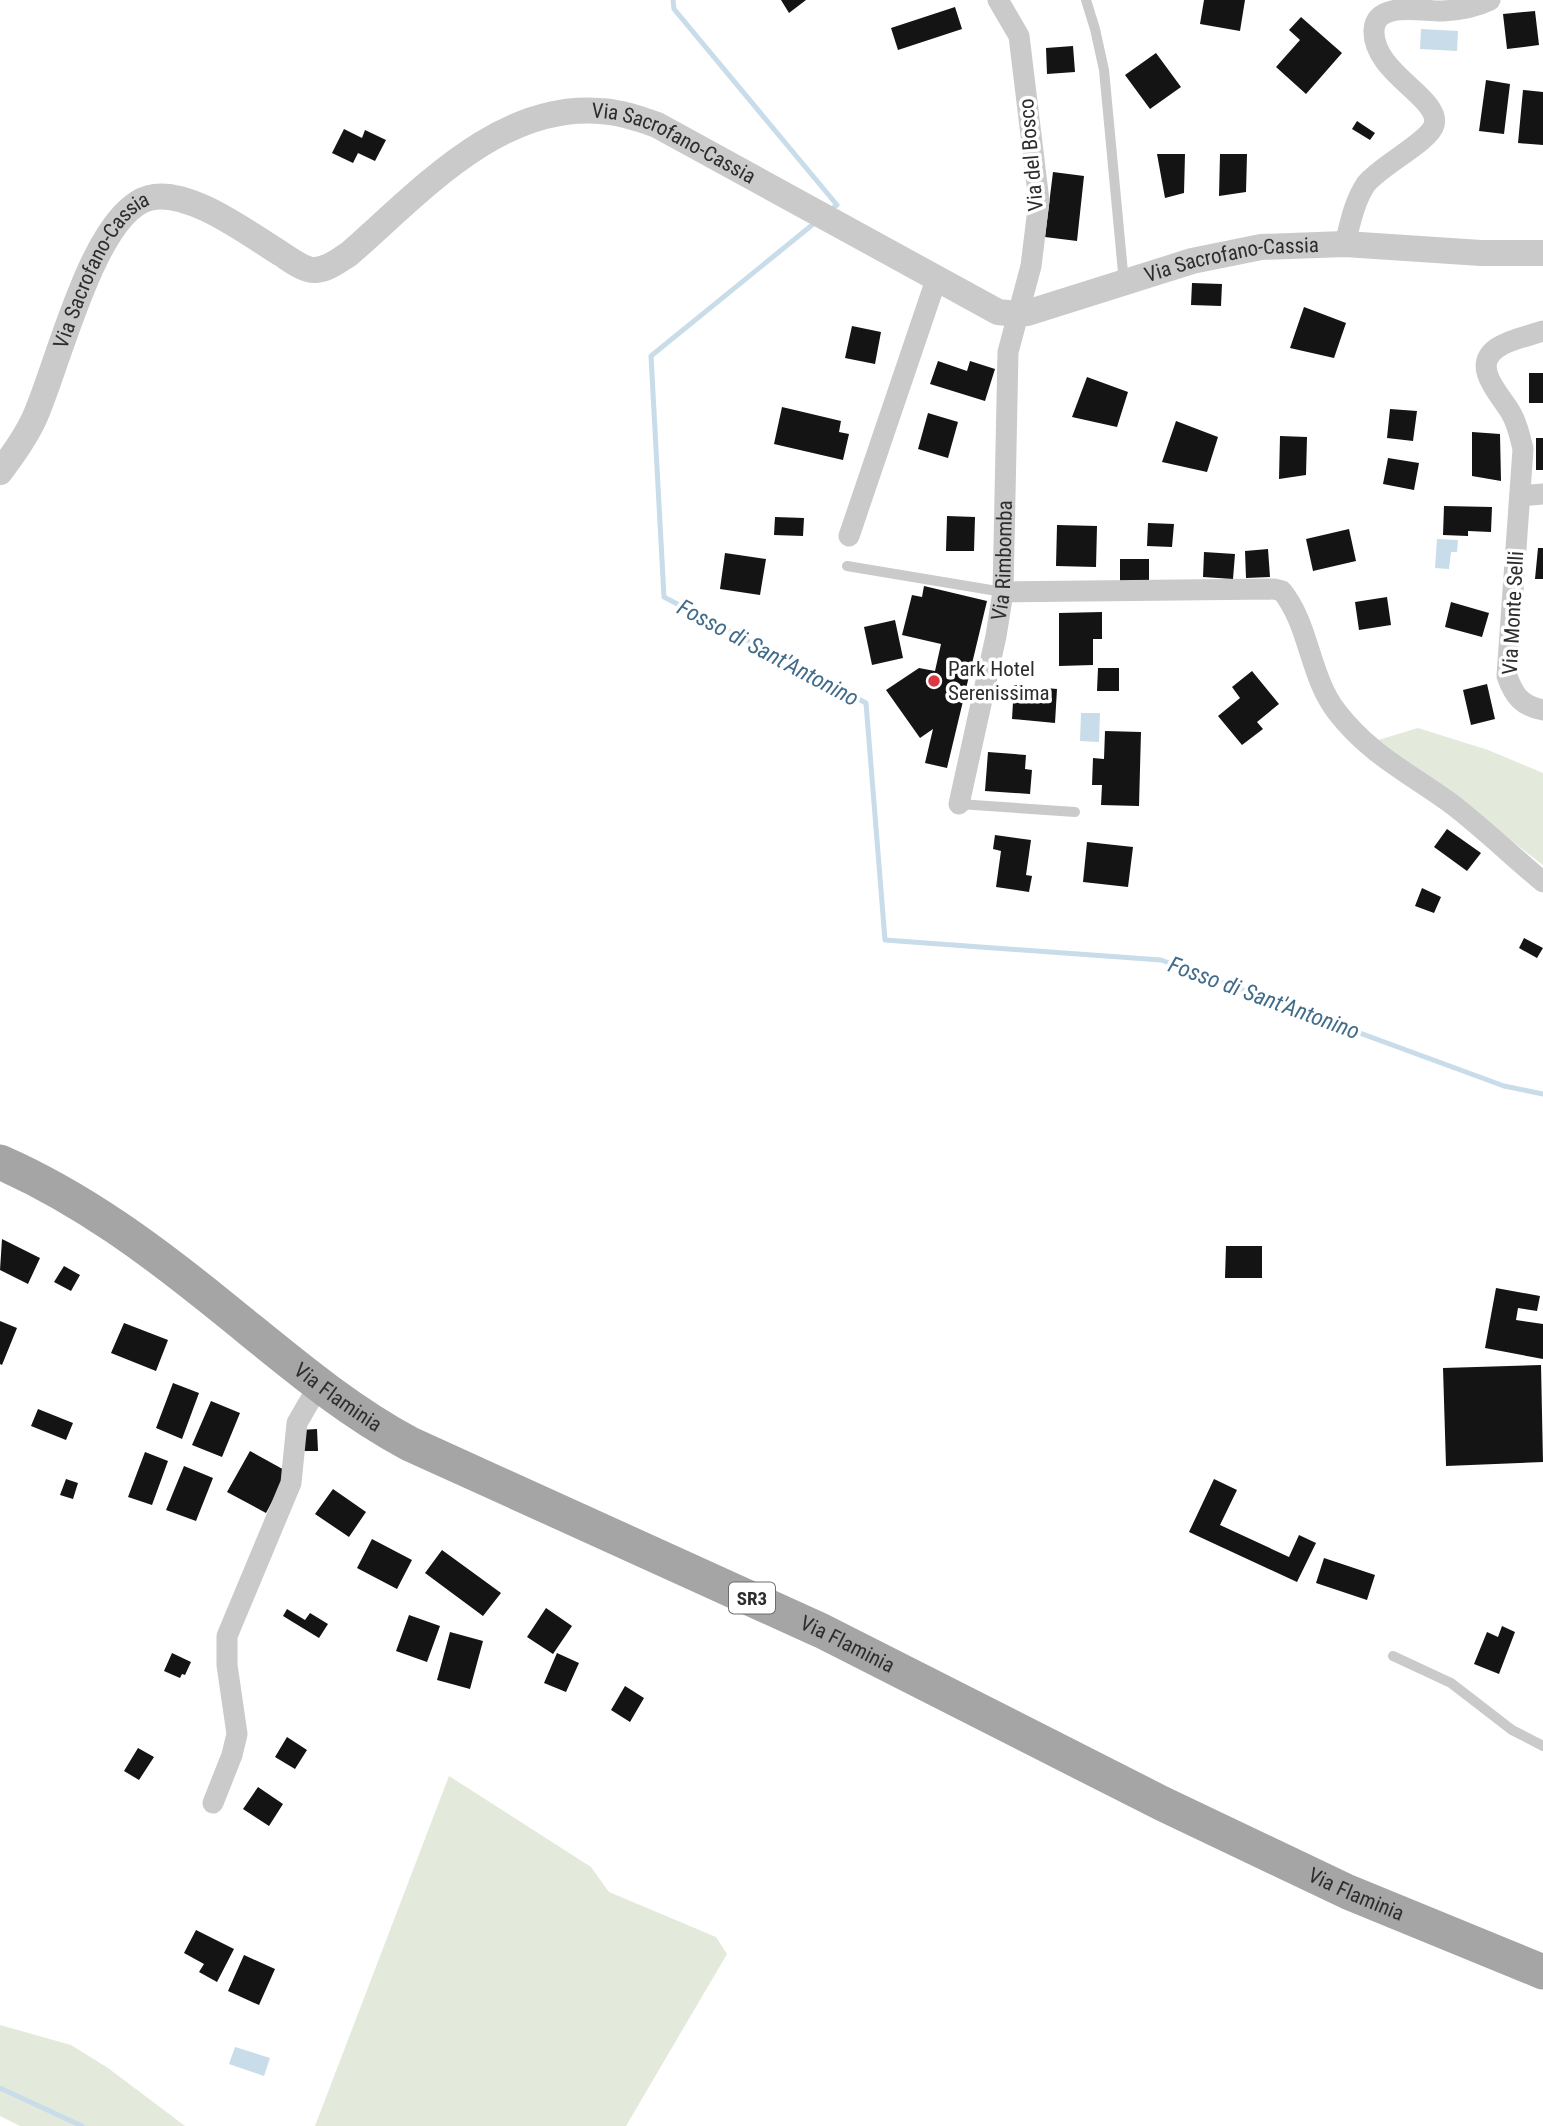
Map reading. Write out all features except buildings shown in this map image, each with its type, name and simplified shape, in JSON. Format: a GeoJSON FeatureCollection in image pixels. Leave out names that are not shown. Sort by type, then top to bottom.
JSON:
{"type":"FeatureCollection","features":[{"type":"Feature","properties":{"kind":"main road","name":"Via Flaminia"},"geometry":{"type":"LineString","coordinates":[[0,1162],[53,1188],[122,1231],[198,1287],[319,1385],[376,1425],[429,1454],[822,1631],[1161,1803],[1348,1892],[1543,1972]]}},
{"type":"Feature","properties":{"kind":"street","name":"Via del Bosco"},"geometry":{"type":"LineString","coordinates":[[998,0],[1019,36],[1039,201],[1031,266],[1018,314]]}},
{"type":"Feature","properties":{"kind":"street"},"geometry":{"type":"LineString","coordinates":[[1345,244],[1356,201],[1367,183],[1382,167],[1428,135],[1435,123],[1433,109],[1387,66],[1380,55],[1375,42],[1376,21],[1386,12],[1396,10],[1462,9],[1490,0]]}},
{"type":"Feature","properties":{"kind":"street","name":"Via Sacrofano-Cassia"},"geometry":{"type":"LineString","coordinates":[[0,472],[19,448],[34,418],[89,271],[115,223],[137,201],[154,196],[178,197],[213,213],[308,269],[317,270],[332,265],[349,254],[450,166],[476,147],[521,125],[558,113],[598,110],[639,118],[676,134],[998,313],[1018,314],[1229,252],[1261,247],[1345,244],[1481,253],[1543,253]]}},
{"type":"Feature","properties":{"kind":"street"},"geometry":{"type":"LineString","coordinates":[[849,536],[936,280]]}},
{"type":"Feature","properties":{"kind":"street","name":"Via Rimbomba"},"geometry":{"type":"LineString","coordinates":[[959,804],[1003,592],[1008,352],[1018,314]]}},
{"type":"Feature","properties":{"kind":"street","name":"Via Monte Selli"},"geometry":{"type":"LineString","coordinates":[[1543,331],[1497,348],[1489,357],[1486,369],[1489,380],[1512,414],[1522,449],[1507,676],[1517,699],[1531,708],[1543,710]]}},
{"type":"Feature","properties":{"kind":"street"},"geometry":{"type":"LineString","coordinates":[[1520,496],[1543,494]]}},
{"type":"Feature","properties":{"kind":"street"},"geometry":{"type":"LineString","coordinates":[[1003,592],[1282,591],[1297,616],[1319,682],[1334,708],[1363,743],[1454,806],[1543,882]]}},
{"type":"Feature","properties":{"kind":"street"},"geometry":{"type":"LineString","coordinates":[[212,1803],[232,1755],[237,1734],[227,1665],[227,1636],[291,1483],[297,1423],[319,1385]]}},
{"type":"Feature","properties":{"kind":"lane"},"geometry":{"type":"LineString","coordinates":[[1086,0],[1098,41],[1106,86],[1124,282]]}},
{"type":"Feature","properties":{"kind":"lane"},"geometry":{"type":"LineString","coordinates":[[847,566],[1003,592]]}},
{"type":"Feature","properties":{"kind":"lane"},"geometry":{"type":"LineString","coordinates":[[959,804],[1075,812]]}},
{"type":"Feature","properties":{"kind":"lane"},"geometry":{"type":"LineString","coordinates":[[1393,1656],[1451,1683],[1512,1731],[1543,1746]]}},
{"type":"Feature","properties":{"kind":"green space"},"geometry":{"type":"Polygon","coordinates":[[[1418,728],[1488,750],[1543,773],[1543,865],[1431,779],[1375,741],[1418,728]]]}},
{"type":"Feature","properties":{"kind":"green space"},"geometry":{"type":"Polygon","coordinates":[[[449,1776],[591,1867],[609,1892],[716,1937],[727,1954],[626,2126],[315,2126],[449,1776]]]}},
{"type":"Feature","properties":{"kind":"green space"},"geometry":{"type":"Polygon","coordinates":[[[0,2025],[71,2045],[108,2068],[185,2126],[20,2126],[0,2116],[0,2025]]]}},
{"type":"Feature","properties":{"kind":"water"},"geometry":{"type":"Polygon","coordinates":[[[1421,29],[1458,31],[1457,51],[1420,49],[1421,29]]]}},
{"type":"Feature","properties":{"kind":"water"},"geometry":{"type":"Polygon","coordinates":[[[1437,539],[1458,540],[1457,552],[1451,552],[1449,569],[1435,568],[1437,539]]]}},
{"type":"Feature","properties":{"kind":"water"},"geometry":{"type":"Polygon","coordinates":[[[1081,713],[1100,713],[1099,742],[1080,741],[1081,713]]]}},
{"type":"Feature","properties":{"kind":"water"},"geometry":{"type":"Polygon","coordinates":[[[235,2047],[270,2058],[264,2076],[229,2064],[235,2047]]]}},
{"type":"Feature","properties":{"kind":"waterway","name":"Fosso di Sant'Antonino"},"geometry":{"type":"LineString","coordinates":[[673,0],[674,9],[837,205],[830,210]]}},
{"type":"Feature","properties":{"kind":"waterway","name":"Fosso di Sant'Antonino"},"geometry":{"type":"LineString","coordinates":[[817,221],[651,356],[664,597],[866,703],[885,940],[1161,960],[1504,1086],[1543,1094]]}},
{"type":"Feature","properties":{"kind":"waterway"},"geometry":{"type":"LineString","coordinates":[[0,2088],[82,2126]]}},
{"type":"Feature","properties":{"kind":"place","name":"Park Hotel Serenissima"},"geometry":{"type":"Point","coordinates":[934,681]}}]}
